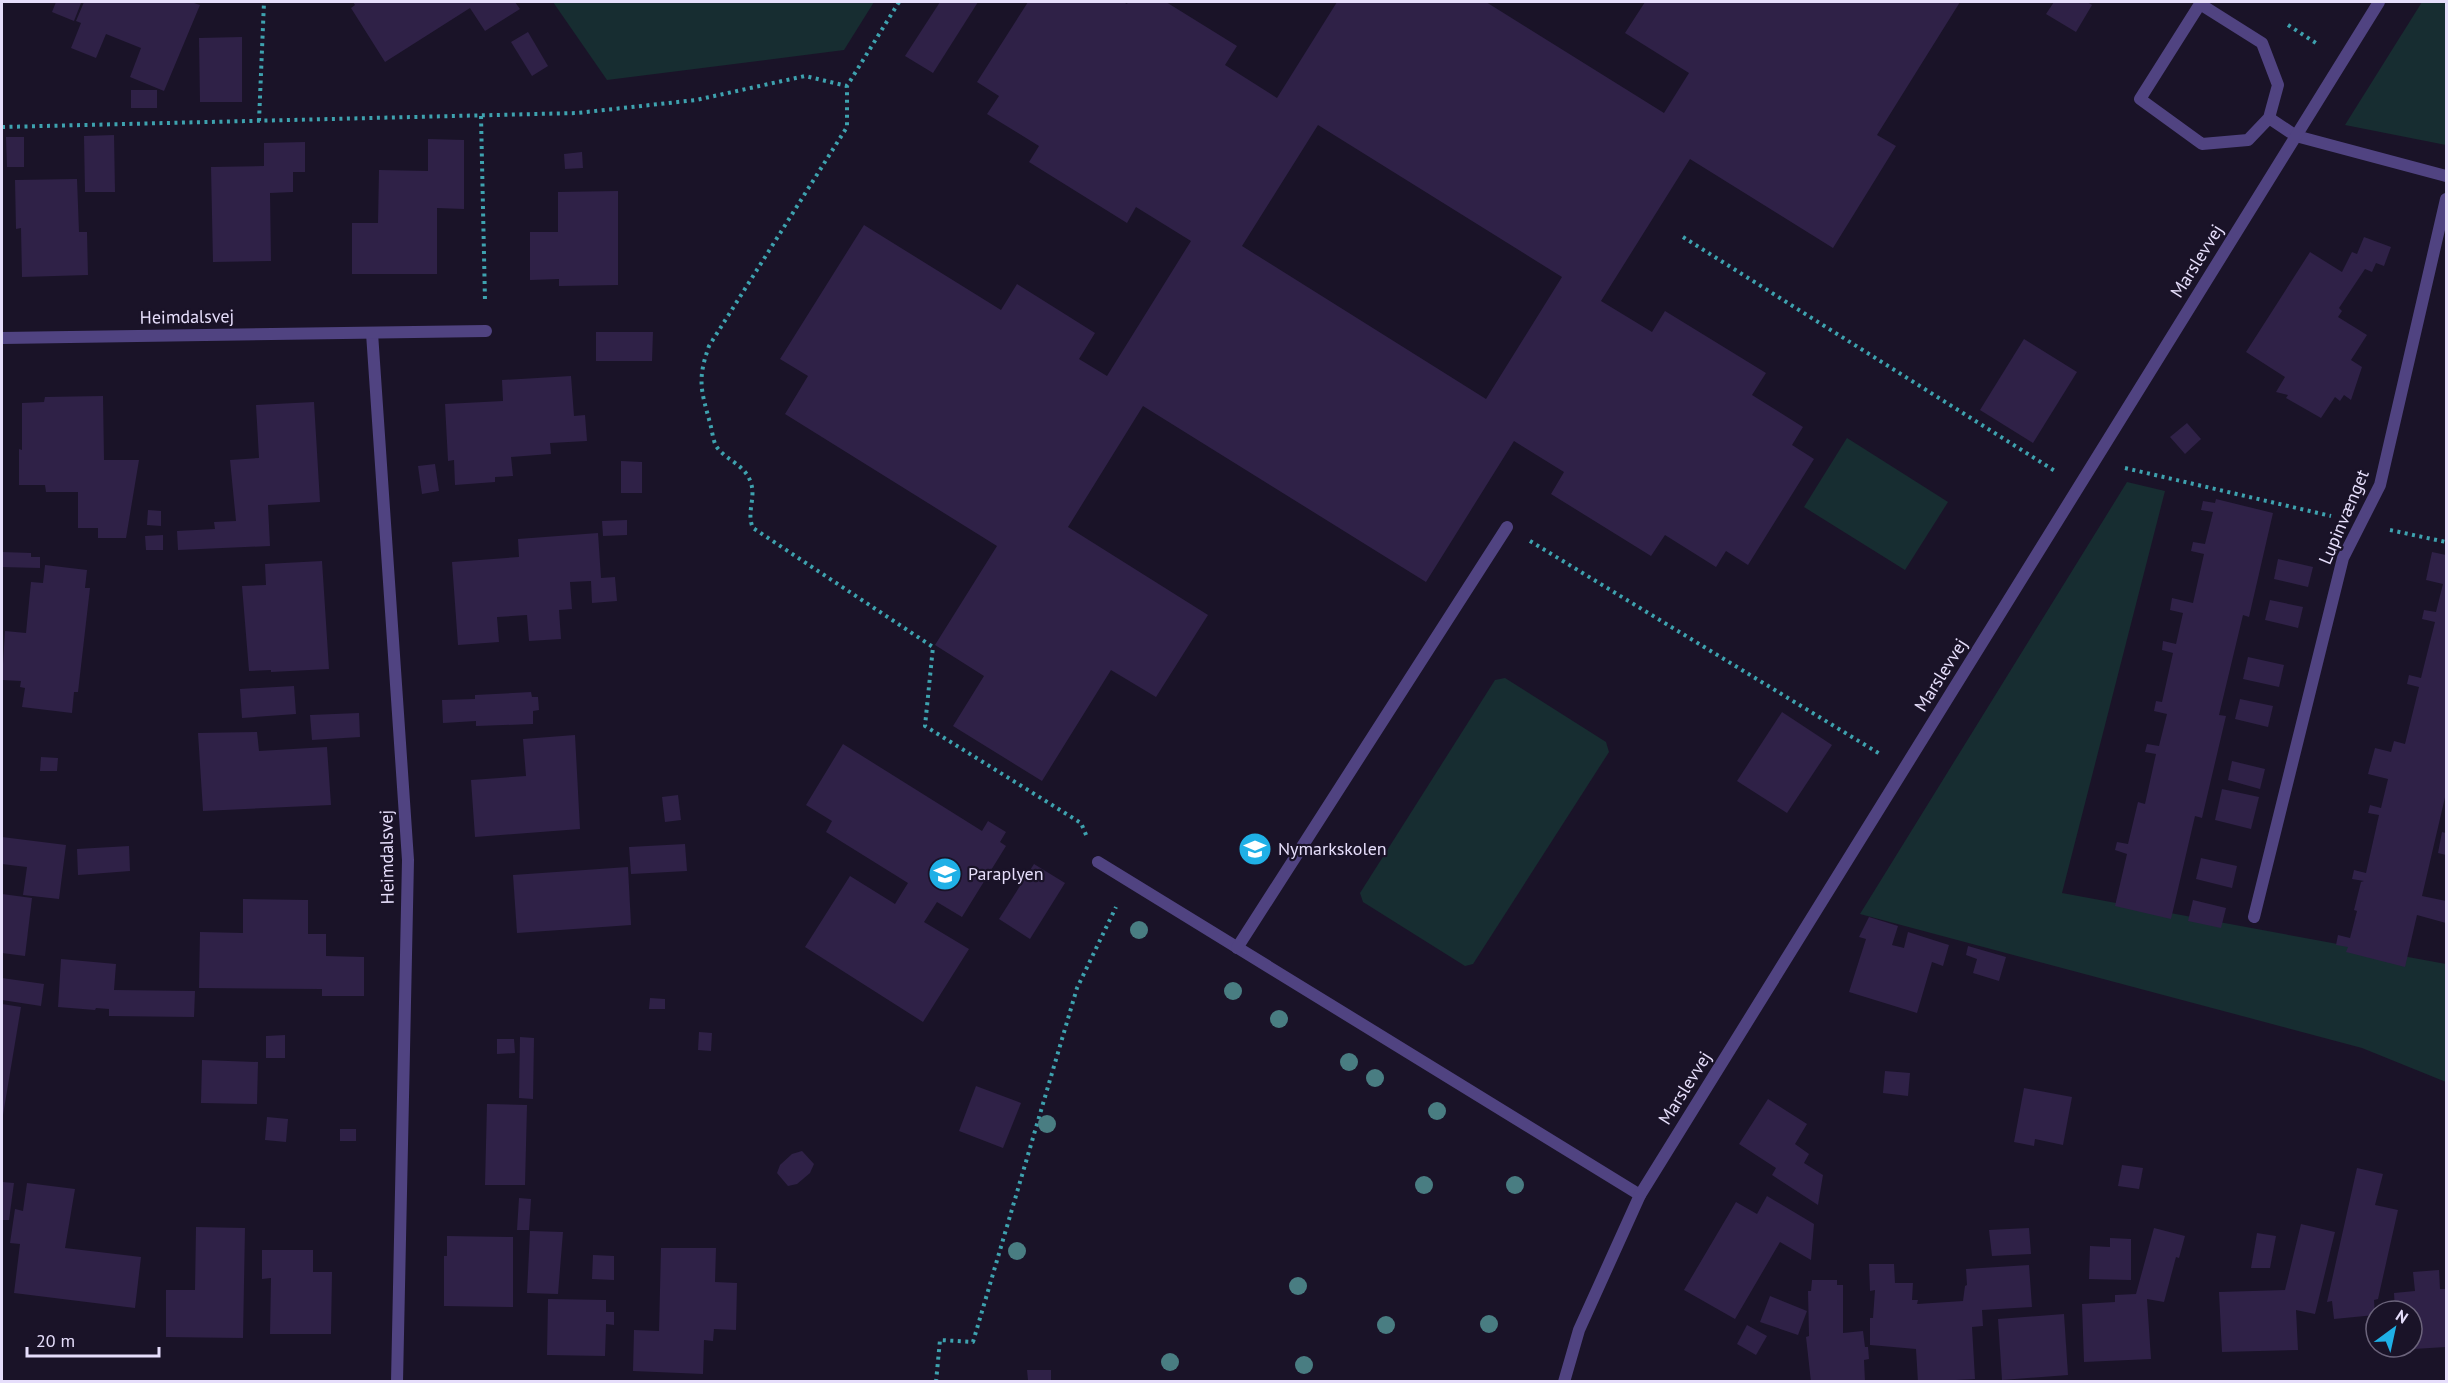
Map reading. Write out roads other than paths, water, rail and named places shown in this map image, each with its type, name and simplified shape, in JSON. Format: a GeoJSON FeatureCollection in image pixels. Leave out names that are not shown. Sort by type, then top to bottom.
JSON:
{"type":"FeatureCollection","features":[{"type":"Feature","properties":{"kind":"street","name":"Marslevvej"},"geometry":{"type":"LineString","coordinates":[[1564,1382],[1579,1330],[1640,1195],[2379,2]]}},
{"type":"Feature","properties":{"kind":"street"},"geometry":{"type":"LineString","coordinates":[[2200,4],[2262,43],[2278,85],[2269,118],[2248,140],[2202,144],[2139,99],[2200,4]]}},
{"type":"Feature","properties":{"kind":"street"},"geometry":{"type":"LineString","coordinates":[[2269,118],[2296,136],[2446,176]]}},
{"type":"Feature","properties":{"kind":"street","name":"Lupinvænget"},"geometry":{"type":"LineString","coordinates":[[2254,917],[2343,558],[2380,485],[2446,199]]}},
{"type":"Feature","properties":{"kind":"street","name":"Heimdalsvej"},"geometry":{"type":"LineString","coordinates":[[2,338],[486,331]]}},
{"type":"Feature","properties":{"kind":"street","name":"Heimdalsvej"},"geometry":{"type":"LineString","coordinates":[[372,333],[408,860],[397,1382]]}},
{"type":"Feature","properties":{"kind":"street"},"geometry":{"type":"LineString","coordinates":[[1237,948],[1507,527]]}},
{"type":"Feature","properties":{"kind":"street"},"geometry":{"type":"LineString","coordinates":[[1098,862],[1640,1195]]}},
{"type":"Feature","properties":{"kind":"place","name":"Nymarkskolen"},"geometry":{"type":"Point","coordinates":[1255,849]}},
{"type":"Feature","properties":{"kind":"place","name":"Paraplyen"},"geometry":{"type":"Point","coordinates":[945,874]}}]}
